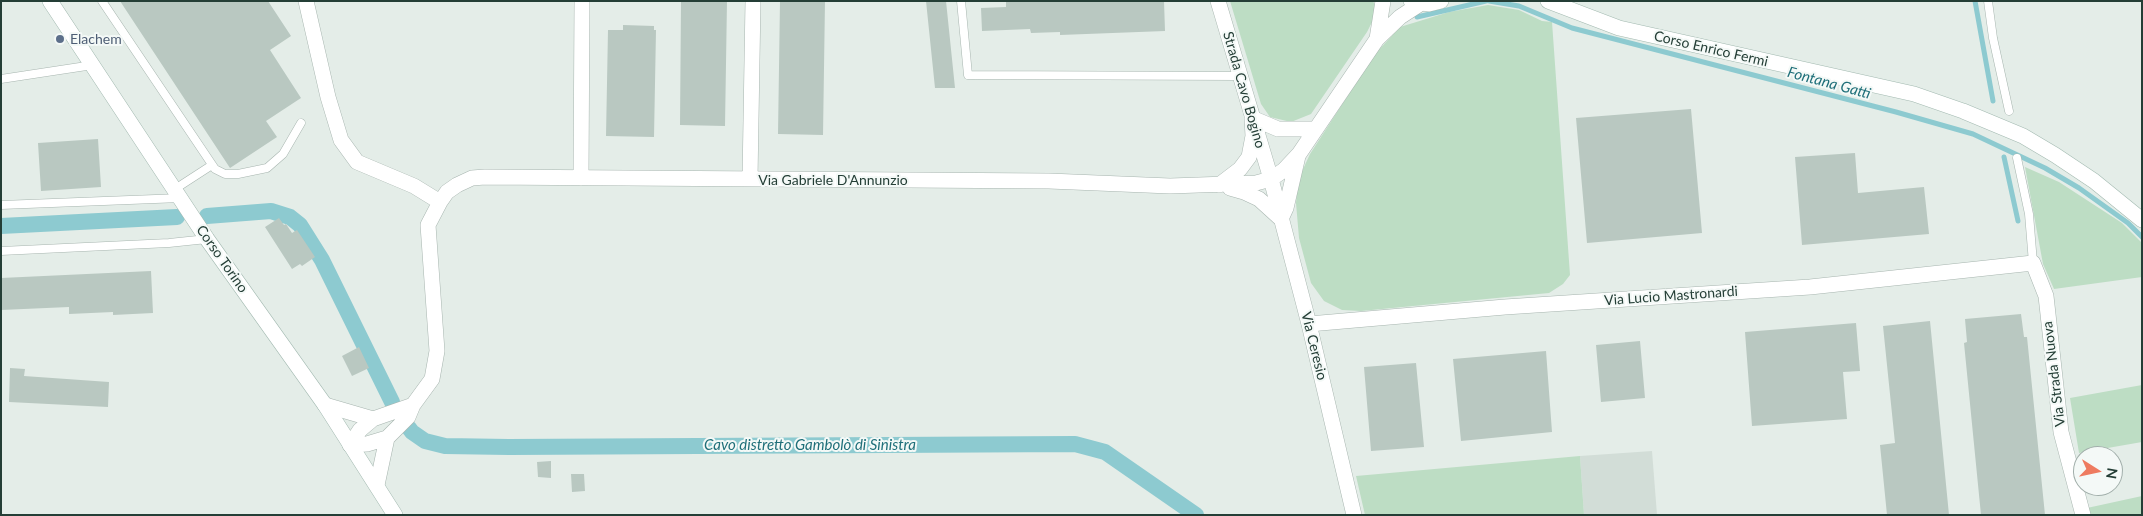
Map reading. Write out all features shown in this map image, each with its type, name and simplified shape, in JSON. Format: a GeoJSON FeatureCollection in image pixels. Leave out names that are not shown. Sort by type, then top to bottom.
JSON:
{"type":"FeatureCollection","features":[{"type":"Feature","properties":{"kind":"street","name":"Corso Torino"},"geometry":{"type":"LineString","coordinates":[[50,1],[207,239],[325,405],[395,515]]}},
{"type":"Feature","properties":{"kind":"street"},"geometry":{"type":"LineString","coordinates":[[306,1],[328,97],[341,140],[357,162],[414,186],[440,202]]}},
{"type":"Feature","properties":{"kind":"street"},"geometry":{"type":"LineString","coordinates":[[581,178],[582,1]]}},
{"type":"Feature","properties":{"kind":"street"},"geometry":{"type":"LineString","coordinates":[[750,179],[753,1]]}},
{"type":"Feature","properties":{"kind":"street","name":"Strada Cavo Bogino"},"geometry":{"type":"LineString","coordinates":[[1218,1],[1271,179]]}},
{"type":"Feature","properties":{"kind":"street","name":"Via Gabriele D'Annunzio"},"geometry":{"type":"LineString","coordinates":[[1377,39],[1383,1]]}},
{"type":"Feature","properties":{"kind":"street"},"geometry":{"type":"LineString","coordinates":[[1416,3],[1441,1]]}},
{"type":"Feature","properties":{"kind":"street","name":"Corso Enrico Fermi"},"geometry":{"type":"LineString","coordinates":[[1548,1],[1620,28],[1914,94],[1963,111],[2022,136],[2055,154],[2094,181],[2142,220]]}},
{"type":"Feature","properties":{"kind":"street","name":"Via Gabriele D'Annunzio"},"geometry":{"type":"LineString","coordinates":[[387,438],[408,417],[413,405],[432,378],[436,364],[437,351],[428,225],[447,192],[472,178],[1049,181],[1170,186],[1256,183],[1271,179],[1284,170],[1299,154],[1377,39],[1416,3]]}},
{"type":"Feature","properties":{"kind":"street"},"geometry":{"type":"LineString","coordinates":[[1219,185],[1240,169],[1249,157],[1253,148],[1254,136],[1252,118],[1278,129],[1315,129]]}},
{"type":"Feature","properties":{"kind":"street"},"geometry":{"type":"LineString","coordinates":[[1219,185],[1244,192],[1259,199],[1281,219],[1286,208],[1299,154]]}},
{"type":"Feature","properties":{"kind":"street","name":"Via Ceresio"},"geometry":{"type":"LineString","coordinates":[[1271,179],[1309,324],[1354,515]]}},
{"type":"Feature","properties":{"kind":"street","name":"Via Lucio Mastronardi"},"geometry":{"type":"LineString","coordinates":[[1309,324],[1505,307],[1810,287],[2033,263]]}},
{"type":"Feature","properties":{"kind":"street","name":"Via Strada Nuova"},"geometry":{"type":"LineString","coordinates":[[2033,263],[2046,296],[2061,432],[2083,515]]}},
{"type":"Feature","properties":{"kind":"street"},"geometry":{"type":"LineString","coordinates":[[325,405],[373,419]]}},
{"type":"Feature","properties":{"kind":"street"},"geometry":{"type":"LineString","coordinates":[[350,445],[360,430],[373,419],[413,405]]}},
{"type":"Feature","properties":{"kind":"street"},"geometry":{"type":"LineString","coordinates":[[350,445],[367,444],[387,438],[377,485]]}},
{"type":"Feature","properties":{"kind":"lane"},"geometry":{"type":"LineString","coordinates":[[102,1],[215,169],[225,174],[238,174],[267,168],[283,154],[301,123]]}},
{"type":"Feature","properties":{"kind":"lane"},"geometry":{"type":"LineString","coordinates":[[961,1],[968,75],[1240,76]]}},
{"type":"Feature","properties":{"kind":"lane"},"geometry":{"type":"LineString","coordinates":[[1988,1],[1993,38],[2009,111]]}},
{"type":"Feature","properties":{"kind":"lane"},"geometry":{"type":"LineString","coordinates":[[1,79],[93,65]]}},
{"type":"Feature","properties":{"kind":"lane"},"geometry":{"type":"LineString","coordinates":[[2017,158],[2029,214],[2033,263]]}},
{"type":"Feature","properties":{"kind":"lane"},"geometry":{"type":"LineString","coordinates":[[1,204],[178,194],[212,165]]}},
{"type":"Feature","properties":{"kind":"lane"},"geometry":{"type":"LineString","coordinates":[[1,251],[169,243],[207,239]]}},
{"type":"Feature","properties":{"kind":"shaded area"},"geometry":{"type":"Polygon","coordinates":[[[1652,451],[1657,515],[1584,515],[1580,456],[1652,451]]]}},
{"type":"Feature","properties":{"kind":"green space"},"geometry":{"type":"Polygon","coordinates":[[[1230,1],[1373,1],[1375,5],[1373,20],[1367,32],[1311,114],[1291,122],[1270,117],[1261,104],[1230,1]]]}},
{"type":"Feature","properties":{"kind":"green space"},"geometry":{"type":"Polygon","coordinates":[[[1488,5],[1519,10],[1542,21],[1552,22],[1570,275],[1563,284],[1549,293],[1361,311],[1342,310],[1324,301],[1311,283],[1299,238],[1296,203],[1298,180],[1310,154],[1374,55],[1400,27],[1449,12],[1488,5]]]}},
{"type":"Feature","properties":{"kind":"green space"},"geometry":{"type":"Polygon","coordinates":[[[2025,167],[2059,182],[2122,223],[2142,243],[2142,277],[2054,289],[2043,264],[2025,167]]]}},
{"type":"Feature","properties":{"kind":"green space"},"geometry":{"type":"Polygon","coordinates":[[[2142,385],[2142,442],[2119,446],[2078,446],[2070,398],[2142,385]]]}},
{"type":"Feature","properties":{"kind":"green space"},"geometry":{"type":"Polygon","coordinates":[[[1580,456],[1584,515],[1365,515],[1356,476],[1580,456]]]}},
{"type":"Feature","properties":{"kind":"green space"},"geometry":{"type":"Polygon","coordinates":[[[2142,496],[2142,515],[2089,515],[2087,508],[2142,496]]]}},
{"type":"Feature","properties":{"kind":"building"},"geometry":{"type":"Polygon","coordinates":[[[120,1],[268,1],[291,36],[270,50],[301,98],[266,121],[277,137],[230,168],[120,1]]]}},
{"type":"Feature","properties":{"kind":"building"},"geometry":{"type":"Polygon","coordinates":[[[681,1],[727,1],[725,126],[680,125],[681,1]]]}},
{"type":"Feature","properties":{"kind":"building"},"geometry":{"type":"Polygon","coordinates":[[[780,1],[825,1],[823,135],[778,134],[780,1]]]}},
{"type":"Feature","properties":{"kind":"building"},"geometry":{"type":"Polygon","coordinates":[[[926,1],[946,1],[955,88],[935,88],[926,1]]]}},
{"type":"Feature","properties":{"kind":"building"},"geometry":{"type":"Polygon","coordinates":[[[1164,1],[1165,31],[1060,35],[1060,32],[1031,33],[1030,29],[982,31],[981,8],[1006,7],[1006,2],[1164,1]]]}},
{"type":"Feature","properties":{"kind":"building"},"geometry":{"type":"Polygon","coordinates":[[[623,25],[654,26],[654,30],[656,30],[654,137],[606,136],[608,30],[623,30],[623,25]]]}},
{"type":"Feature","properties":{"kind":"building"},"geometry":{"type":"Polygon","coordinates":[[[1691,109],[1702,233],[1587,243],[1576,118],[1691,109]]]}},
{"type":"Feature","properties":{"kind":"building"},"geometry":{"type":"Polygon","coordinates":[[[98,139],[101,187],[41,191],[38,143],[98,139]]]}},
{"type":"Feature","properties":{"kind":"building"},"geometry":{"type":"Polygon","coordinates":[[[1855,153],[1858,193],[1924,187],[1929,234],[1802,245],[1795,157],[1855,153]]]}},
{"type":"Feature","properties":{"kind":"building"},"geometry":{"type":"Polygon","coordinates":[[[279,218],[292,233],[297,230],[315,257],[302,266],[300,264],[292,269],[265,227],[279,218]]]}},
{"type":"Feature","properties":{"kind":"building"},"geometry":{"type":"Polygon","coordinates":[[[151,271],[153,313],[113,315],[113,312],[69,314],[69,307],[1,310],[1,278],[151,271]]]}},
{"type":"Feature","properties":{"kind":"building"},"geometry":{"type":"Polygon","coordinates":[[[2021,314],[2024,337],[2027,337],[2045,515],[1981,515],[1964,343],[1967,342],[1965,319],[2021,314]]]}},
{"type":"Feature","properties":{"kind":"building"},"geometry":{"type":"Polygon","coordinates":[[[1930,321],[1949,515],[1887,515],[1880,445],[1895,443],[1883,326],[1930,321]]]}},
{"type":"Feature","properties":{"kind":"building"},"geometry":{"type":"Polygon","coordinates":[[[1856,323],[1860,371],[1843,372],[1847,419],[1752,426],[1745,332],[1856,323]]]}},
{"type":"Feature","properties":{"kind":"building"},"geometry":{"type":"Polygon","coordinates":[[[1640,341],[1645,398],[1601,402],[1596,345],[1640,341]]]}},
{"type":"Feature","properties":{"kind":"building"},"geometry":{"type":"Polygon","coordinates":[[[359,347],[369,368],[352,376],[342,356],[359,347]]]}},
{"type":"Feature","properties":{"kind":"building"},"geometry":{"type":"Polygon","coordinates":[[[1546,351],[1552,432],[1461,441],[1453,359],[1546,351]]]}},
{"type":"Feature","properties":{"kind":"building"},"geometry":{"type":"Polygon","coordinates":[[[1416,363],[1424,447],[1371,451],[1364,367],[1416,363]]]}},
{"type":"Feature","properties":{"kind":"building"},"geometry":{"type":"Polygon","coordinates":[[[10,368],[25,369],[24,376],[109,382],[108,407],[9,402],[10,368]]]}},
{"type":"Feature","properties":{"kind":"building"},"geometry":{"type":"Polygon","coordinates":[[[551,461],[551,478],[538,477],[537,462],[551,461]]]}},
{"type":"Feature","properties":{"kind":"building"},"geometry":{"type":"Polygon","coordinates":[[[571,474],[584,474],[585,491],[572,492],[571,474]]]}},
{"type":"Feature","properties":{"kind":"waterway","name":"Fontana Gatti"},"geometry":{"type":"LineString","coordinates":[[1417,17],[1486,1]]}},
{"type":"Feature","properties":{"kind":"waterway","name":"Fontana Gatti"},"geometry":{"type":"LineString","coordinates":[[1489,1],[1519,6],[1572,28],[1896,112],[1973,134],[2045,168],[2079,188],[2128,223],[2142,237]]}},
{"type":"Feature","properties":{"kind":"waterway"},"geometry":{"type":"LineString","coordinates":[[1975,1],[1993,101]]}},
{"type":"Feature","properties":{"kind":"waterway"},"geometry":{"type":"LineString","coordinates":[[2004,157],[2018,221]]}},
{"type":"Feature","properties":{"kind":"waterway","name":"Cavo distretto Gambolò di Sinistra"},"geometry":{"type":"LineString","coordinates":[[207,216],[271,211],[290,217],[300,225],[322,260],[392,402]]}},
{"type":"Feature","properties":{"kind":"waterway","name":"Cavo distretto Gambolò di Sinistra"},"geometry":{"type":"LineString","coordinates":[[1,226],[177,217]]}},
{"type":"Feature","properties":{"kind":"waterway","name":"Cavo distretto Gambolò di Sinistra"},"geometry":{"type":"LineString","coordinates":[[409,428],[425,441],[445,446],[1075,444],[1105,452],[1196,515]]}},
{"type":"Feature","properties":{"kind":"place","name":"Elachem"},"geometry":{"type":"Point","coordinates":[60,39]}}]}
